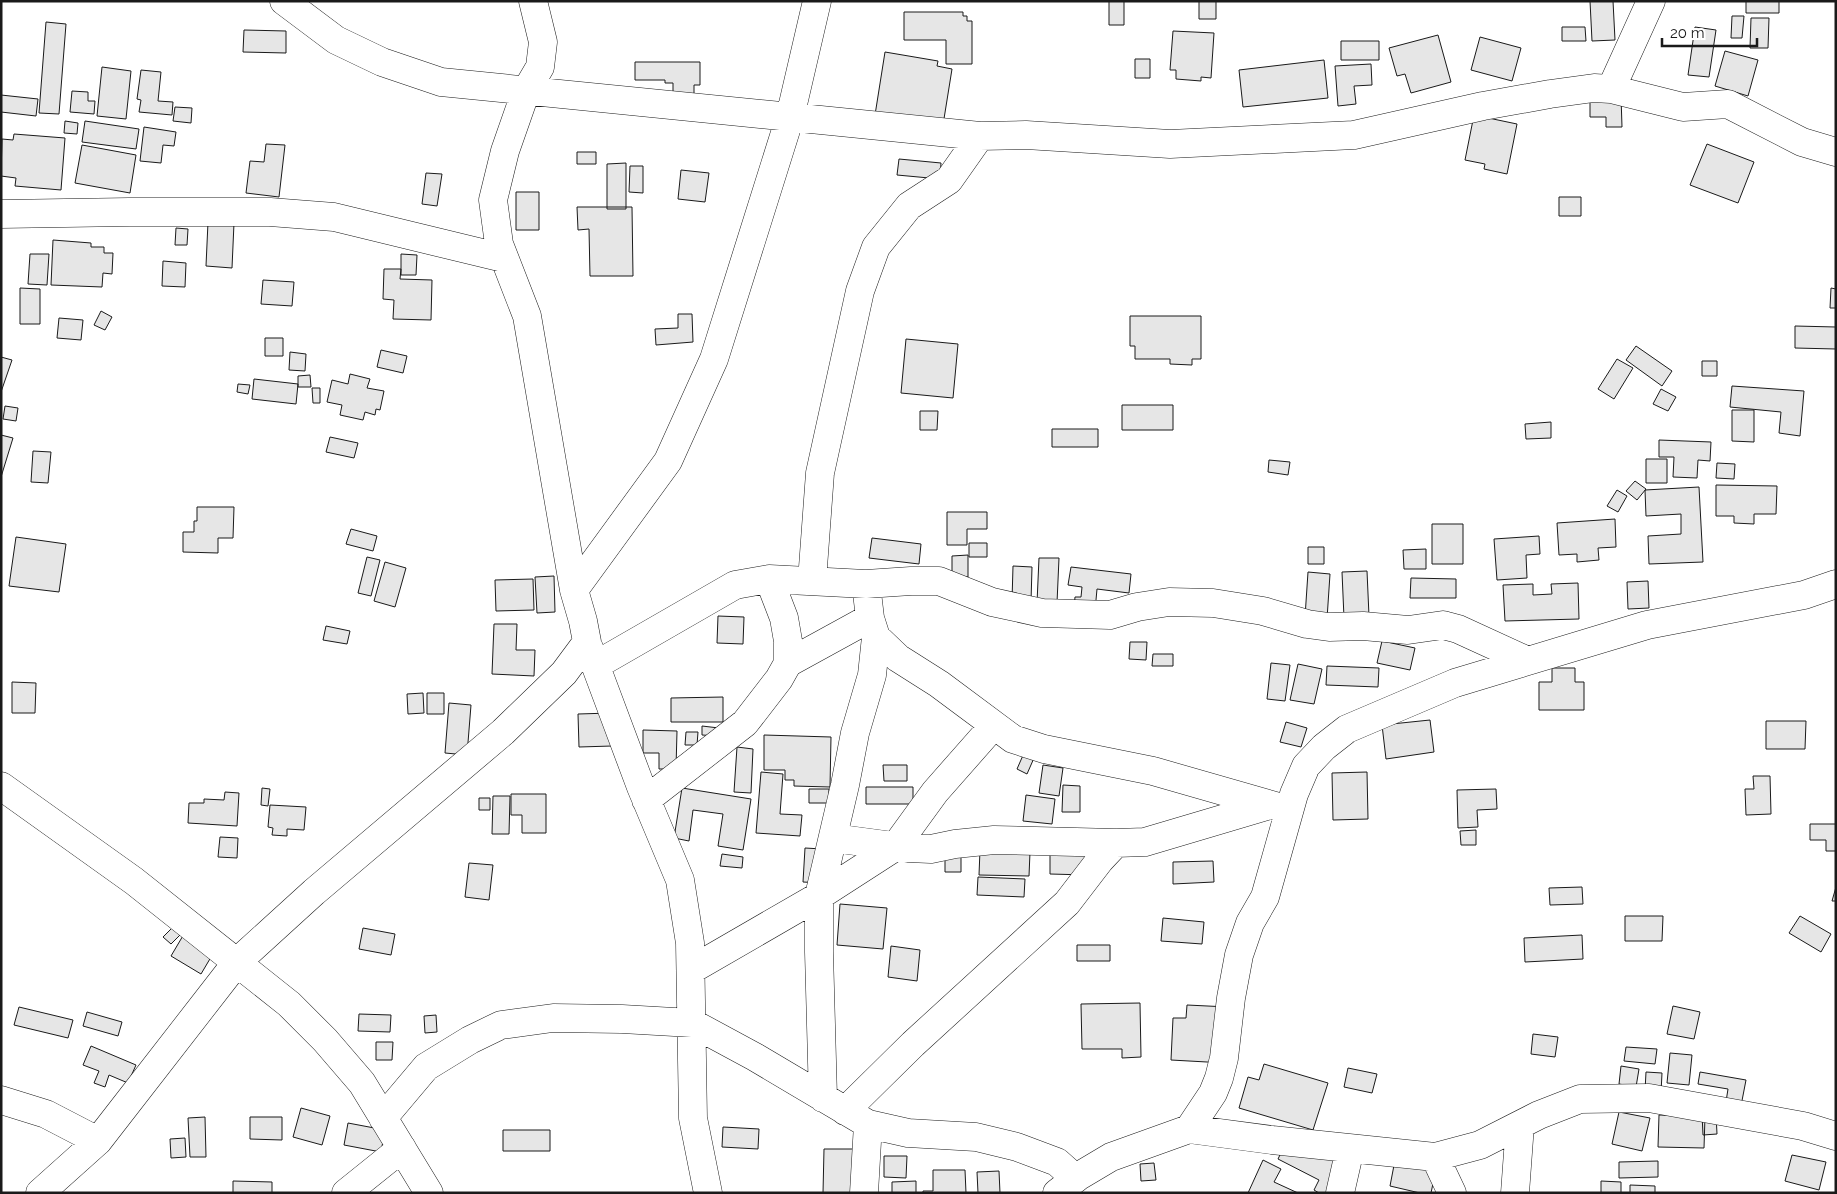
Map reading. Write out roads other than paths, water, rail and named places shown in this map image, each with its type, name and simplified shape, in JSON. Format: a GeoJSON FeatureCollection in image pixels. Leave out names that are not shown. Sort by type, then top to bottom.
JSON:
{"type":"FeatureCollection","features":[{"type":"Feature","properties":{"kind":"street"},"geometry":{"type":"LineString","coordinates":[[284,1],[336,40],[382,62],[441,82],[980,136],[1026,135],[1170,144],[1354,135],[1550,94],[1594,88],[1611,89],[1683,107],[1728,104],[1802,142],[1836,152]]}},
{"type":"Feature","properties":{"kind":"street"},"geometry":{"type":"LineString","coordinates":[[534,1],[543,42],[540,67],[526,91],[505,150],[493,200],[499,244],[527,316],[574,590],[591,653],[646,800],[680,880],[690,943],[693,1118],[708,1193]]}},
{"type":"Feature","properties":{"kind":"street"},"geometry":{"type":"LineString","coordinates":[[574,590],[668,461],[714,359],[790,117],[817,1]]}},
{"type":"Feature","properties":{"kind":"street"},"geometry":{"type":"LineString","coordinates":[[1611,89],[1651,1]]}},
{"type":"Feature","properties":{"kind":"street"},"geometry":{"type":"LineString","coordinates":[[812,581],[820,474],[860,292],[876,247],[909,206],[949,180],[980,136]]}},
{"type":"Feature","properties":{"kind":"street"},"geometry":{"type":"LineString","coordinates":[[1,214],[270,212],[334,217],[503,258]]}},
{"type":"Feature","properties":{"kind":"street"},"geometry":{"type":"LineString","coordinates":[[646,800],[745,723],[779,679],[788,663],[788,641],[784,618],[769,579]]}},
{"type":"Feature","properties":{"kind":"street"},"geometry":{"type":"LineString","coordinates":[[40,1193],[98,1141],[237,962],[314,892],[503,732],[564,673],[591,653],[735,586],[769,579],[866,584],[939,581],[992,602],[1042,613],[1110,616],[1136,607],[1169,602],[1213,603],[1263,611],[1307,624],[1329,627],[1364,626],[1408,630],[1443,626],[1458,629],[1528,661]]}},
{"type":"Feature","properties":{"kind":"street"},"geometry":{"type":"LineString","coordinates":[[864,1193],[845,1111],[819,952],[819,896],[856,733],[872,675],[873,627],[866,584]]}},
{"type":"Feature","properties":{"kind":"street"},"geometry":{"type":"LineString","coordinates":[[1189,1129],[1213,1093],[1219,1078],[1224,1058],[1231,998],[1239,955],[1250,923],[1265,897],[1280,807],[1306,766],[1324,747],[1347,729],[1454,683],[1647,626],[1804,596],[1836,584]]}},
{"type":"Feature","properties":{"kind":"street"},"geometry":{"type":"LineString","coordinates":[[788,663],[873,627]]}},
{"type":"Feature","properties":{"kind":"street"},"geometry":{"type":"LineString","coordinates":[[873,627],[898,658],[939,684],[1013,739],[1044,749],[1153,771],[1280,807]]}},
{"type":"Feature","properties":{"kind":"street"},"geometry":{"type":"LineString","coordinates":[[691,970],[819,896],[895,847],[935,792],[994,725]]}},
{"type":"Feature","properties":{"kind":"street"},"geometry":{"type":"LineString","coordinates":[[1,786],[134,881],[289,1004],[325,1040],[362,1082],[429,1193]]}},
{"type":"Feature","properties":{"kind":"street"},"geometry":{"type":"LineString","coordinates":[[833,838],[895,847],[931,849],[994,840],[1145,842],[1280,807]]}},
{"type":"Feature","properties":{"kind":"street"},"geometry":{"type":"LineString","coordinates":[[845,1111],[913,1044],[1067,903],[1100,860],[1116,843]]}},
{"type":"Feature","properties":{"kind":"street"},"geometry":{"type":"LineString","coordinates":[[383,1118],[426,1067],[470,1040],[501,1025],[553,1018],[692,1023],[755,1057],[845,1111],[908,1132],[976,1137],[1017,1147],[1057,1162],[1076,1185],[1111,1157],[1189,1129],[1350,1149],[1434,1157],[1480,1145],[1580,1099],[1649,1098],[1795,1125],[1836,1136]]}},
{"type":"Feature","properties":{"kind":"street"},"geometry":{"type":"LineString","coordinates":[[1,1100],[46,1114],[98,1141]]}},
{"type":"Feature","properties":{"kind":"street"},"geometry":{"type":"LineString","coordinates":[[1515,1193],[1520,1125]]}},
{"type":"Feature","properties":{"kind":"street"},"geometry":{"type":"LineString","coordinates":[[346,1193],[402,1148]]}},
{"type":"Feature","properties":{"kind":"street"},"geometry":{"type":"LineString","coordinates":[[1340,1193],[1350,1149]]}},
{"type":"Feature","properties":{"kind":"street"},"geometry":{"type":"LineString","coordinates":[[1434,1157],[1452,1193]]}}]}
